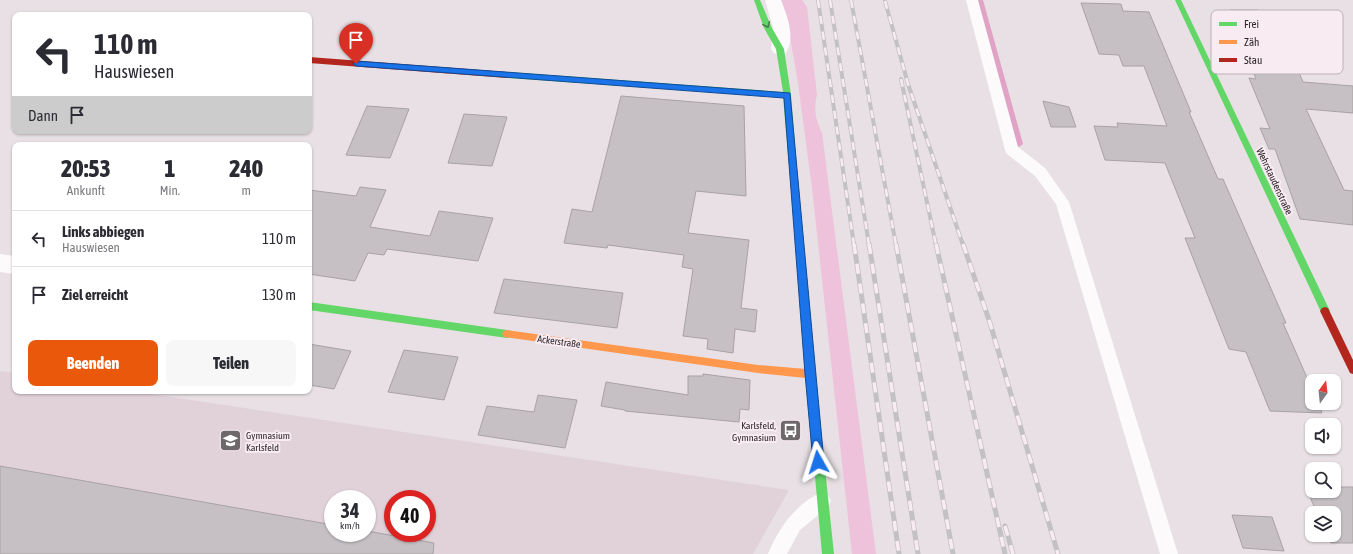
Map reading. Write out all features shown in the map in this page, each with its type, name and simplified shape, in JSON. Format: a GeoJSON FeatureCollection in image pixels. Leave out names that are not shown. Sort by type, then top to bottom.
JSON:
{"type":"FeatureCollection","features":[{"type":"Feature","properties":{"kind":"street"},"geometry":{"type":"LineString","coordinates":[[757,0],[768,28],[780,49]]}},
{"type":"Feature","properties":{"kind":"street"},"geometry":{"type":"LineString","coordinates":[[773,0],[782,28],[780,49],[787,95],[810,374],[828,554]]}},
{"type":"Feature","properties":{"kind":"street","name":"Wehrstaudenstraße"},"geometry":{"type":"LineString","coordinates":[[1178,0],[1211,70]]}},
{"type":"Feature","properties":{"kind":"street"},"geometry":{"type":"LineString","coordinates":[[312,60],[787,95]]}},
{"type":"Feature","properties":{"kind":"street","name":"Wehrstaudenstraße"},"geometry":{"type":"LineString","coordinates":[[1213,74],[1353,370]]}},
{"type":"Feature","properties":{"kind":"street"},"geometry":{"type":"LineString","coordinates":[[0,263],[12,265]]}},
{"type":"Feature","properties":{"kind":"street","name":"Ackerstraße"},"geometry":{"type":"LineString","coordinates":[[312,306],[750,368],[810,374]]}},
{"type":"Feature","properties":{"kind":"lane"},"geometry":{"type":"LineString","coordinates":[[972,0],[1012,150],[1040,172],[1062,202],[1169,554]]}},
{"type":"Feature","properties":{"kind":"lane"},"geometry":{"type":"LineString","coordinates":[[777,554],[794,524],[822,501]]}},
{"type":"Feature","properties":{"kind":"shaded area"},"geometry":{"type":"Polygon","coordinates":[[[780,0],[802,0],[807,7],[817,95],[815,105],[816,114],[822,133],[876,554],[852,554],[812,188],[798,83],[786,14],[780,0]]]}},
{"type":"Feature","properties":{"kind":"shaded area","name":"Gymnasium Karlsfeld"},"geometry":{"type":"Polygon","coordinates":[[[0,371],[12,373],[12,394],[152,394],[789,490],[753,554],[0,554],[0,371]]]}},
{"type":"Feature","properties":{"kind":"building"},"geometry":{"type":"Polygon","coordinates":[[[1081,3],[1121,4],[1123,11],[1149,12],[1191,112],[1189,112],[1218,179],[1223,179],[1286,323],[1283,323],[1305,374],[1305,410],[1321,410],[1322,413],[1270,411],[1246,352],[1229,349],[1185,238],[1195,238],[1165,163],[1105,160],[1094,126],[1118,127],[1117,123],[1167,126],[1144,66],[1123,66],[1119,55],[1099,54],[1081,3]]]}},
{"type":"Feature","properties":{"kind":"building"},"geometry":{"type":"Polygon","coordinates":[[[1254,74],[1300,74],[1303,82],[1353,86],[1353,113],[1306,109],[1344,190],[1353,191],[1353,225],[1300,219],[1275,149],[1269,149],[1260,128],[1270,129],[1249,78],[1256,79],[1254,74]]]}},
{"type":"Feature","properties":{"kind":"building"},"geometry":{"type":"Polygon","coordinates":[[[621,96],[744,106],[746,196],[696,191],[688,233],[749,240],[741,308],[757,310],[755,332],[735,329],[733,353],[707,349],[708,339],[683,336],[693,269],[682,267],[684,255],[608,245],[607,248],[564,243],[572,209],[592,212],[621,96]]]}},
{"type":"Feature","properties":{"kind":"building"},"geometry":{"type":"Polygon","coordinates":[[[1043,101],[1069,107],[1076,127],[1051,127],[1043,101]]]}},
{"type":"Feature","properties":{"kind":"building"},"geometry":{"type":"Polygon","coordinates":[[[367,106],[409,109],[390,158],[346,155],[367,106]]]}},
{"type":"Feature","properties":{"kind":"building"},"geometry":{"type":"Polygon","coordinates":[[[464,114],[507,117],[492,166],[448,163],[464,114]]]}},
{"type":"Feature","properties":{"kind":"building"},"geometry":{"type":"Polygon","coordinates":[[[360,187],[386,190],[370,227],[430,236],[439,211],[493,218],[478,261],[387,249],[384,255],[368,253],[355,281],[312,274],[312,190],[356,196],[360,187]]]}},
{"type":"Feature","properties":{"kind":"building"},"geometry":{"type":"Polygon","coordinates":[[[504,279],[623,293],[617,328],[494,313],[504,279]]]}},
{"type":"Feature","properties":{"kind":"building"},"geometry":{"type":"Polygon","coordinates":[[[312,344],[351,351],[334,389],[312,385],[312,344]]]}},
{"type":"Feature","properties":{"kind":"building"},"geometry":{"type":"Polygon","coordinates":[[[404,350],[458,357],[444,400],[388,392],[404,350]]]}},
{"type":"Feature","properties":{"kind":"building"},"geometry":{"type":"Polygon","coordinates":[[[703,374],[750,380],[749,410],[740,409],[739,422],[625,411],[601,406],[606,382],[688,395],[688,376],[703,376],[703,374]]]}},
{"type":"Feature","properties":{"kind":"building"},"geometry":{"type":"Polygon","coordinates":[[[538,395],[577,400],[565,448],[478,435],[487,406],[534,412],[538,395]]]}},
{"type":"Feature","properties":{"kind":"building"},"geometry":{"type":"Polygon","coordinates":[[[0,466],[324,523],[324,542],[376,542],[376,533],[384,534],[384,542],[434,543],[433,554],[0,554],[0,466]]]}},
{"type":"Feature","properties":{"kind":"building"},"geometry":{"type":"Polygon","coordinates":[[[1341,487],[1353,487],[1353,543],[1330,542],[1341,542],[1341,506],[1314,506],[1310,498],[1341,498],[1341,487]]]}},
{"type":"Feature","properties":{"kind":"building"},"geometry":{"type":"Polygon","coordinates":[[[1232,515],[1272,517],[1284,551],[1243,548],[1232,515]]]}},
{"type":"Feature","properties":{"kind":"waterway"},"geometry":{"type":"LineString","coordinates":[[980,0],[1019,144]]}},
{"type":"Feature","properties":{"kind":"railway"},"geometry":{"type":"LineString","coordinates":[[818,0],[854,245]]}},
{"type":"Feature","properties":{"kind":"railway"},"geometry":{"type":"LineString","coordinates":[[830,0],[869,245]]}},
{"type":"Feature","properties":{"kind":"railway"},"geometry":{"type":"LineString","coordinates":[[851,0],[896,245]]}},
{"type":"Feature","properties":{"kind":"railway"},"geometry":{"type":"LineString","coordinates":[[885,1],[908,84],[963,245]]}},
{"type":"Feature","properties":{"kind":"railway"},"geometry":{"type":"LineString","coordinates":[[901,79],[936,245]]}},
{"type":"Feature","properties":{"kind":"railway"},"geometry":{"type":"LineString","coordinates":[[854,244],[899,554]]}},
{"type":"Feature","properties":{"kind":"railway"},"geometry":{"type":"LineString","coordinates":[[869,244],[918,554]]}},
{"type":"Feature","properties":{"kind":"railway"},"geometry":{"type":"LineString","coordinates":[[896,244],[953,554]]}},
{"type":"Feature","properties":{"kind":"railway"},"geometry":{"type":"LineString","coordinates":[[936,244],[1005,554]]}},
{"type":"Feature","properties":{"kind":"railway"},"geometry":{"type":"LineString","coordinates":[[963,244],[990,323],[1058,554]]}},
{"type":"Feature","properties":{"kind":"railway"},"geometry":{"type":"LineString","coordinates":[[1005,526],[1013,554]]}},
{"type":"Feature","properties":{"kind":"traffic: fast"},"geometry":{"type":"LineString","coordinates":[[757,0],[768,28],[780,49],[787,95],[793,167]]}},
{"type":"Feature","properties":{"kind":"traffic: fast"},"geometry":{"type":"LineString","coordinates":[[1178,0],[1211,70]]}},
{"type":"Feature","properties":{"kind":"traffic: fast"},"geometry":{"type":"LineString","coordinates":[[1213,74],[1325,311]]}},
{"type":"Feature","properties":{"kind":"traffic: fast"},"geometry":{"type":"LineString","coordinates":[[507,75],[787,95]]}},
{"type":"Feature","properties":{"kind":"traffic: fast"},"geometry":{"type":"LineString","coordinates":[[312,306],[507,334]]}},
{"type":"Feature","properties":{"kind":"traffic: fast"},"geometry":{"type":"LineString","coordinates":[[815,421],[828,554]]}},
{"type":"Feature","properties":{"kind":"traffic: slow"},"geometry":{"type":"LineString","coordinates":[[793,167],[815,421]]}},
{"type":"Feature","properties":{"kind":"traffic: slow"},"geometry":{"type":"LineString","coordinates":[[507,334],[758,369],[810,374]]}},
{"type":"Feature","properties":{"kind":"traffic: jam"},"geometry":{"type":"LineString","coordinates":[[312,60],[507,75]]}},
{"type":"Feature","properties":{"kind":"traffic: jam"},"geometry":{"type":"LineString","coordinates":[[1325,311],[1353,370]]}},
{"type":"Feature","properties":{"kind":"place","name":"Karlsfeld, Gymnasium"},"geometry":{"type":"Point","coordinates":[791,431]}},
{"type":"Feature","properties":{"kind":"place","name":"Gymnasium Karlsfeld"},"geometry":{"type":"Point","coordinates":[230,441]}},
{"type":"Feature","properties":{"kind":"route"},"geometry":{"type":"LineString","coordinates":[[356,64],[787,95],[818,462]]}}]}
